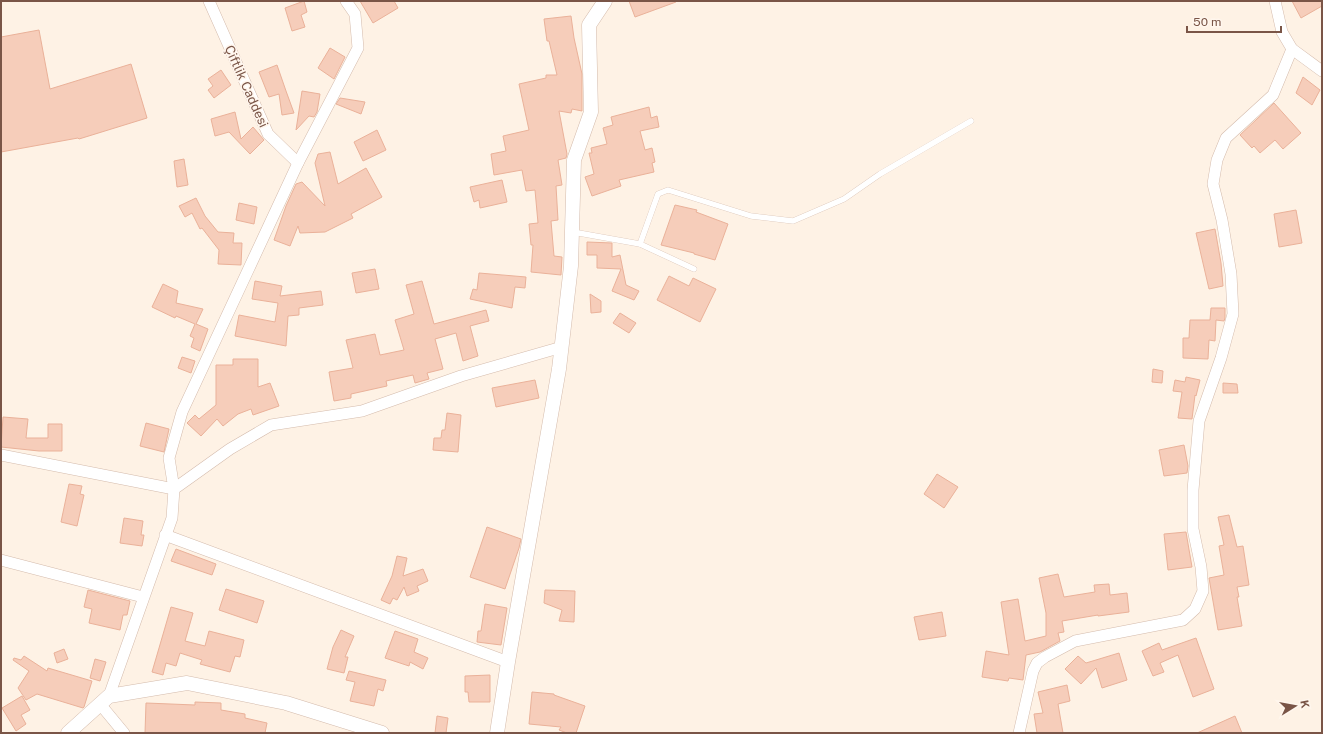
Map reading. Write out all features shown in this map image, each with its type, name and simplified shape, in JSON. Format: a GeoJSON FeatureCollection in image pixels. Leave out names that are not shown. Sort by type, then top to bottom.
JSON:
{"type":"FeatureCollection","features":[{"type":"Feature","properties":{"kind":"street","name":"Çiftlik Caddesi"},"geometry":{"type":"LineString","coordinates":[[209,1],[268,134],[298,163]]}},
{"type":"Feature","properties":{"kind":"street"},"geometry":{"type":"LineString","coordinates":[[68,733],[105,700],[172,518],[174,489],[169,458],[182,412],[298,163],[358,48],[355,14],[346,1]]}},
{"type":"Feature","properties":{"kind":"street"},"geometry":{"type":"LineString","coordinates":[[497,733],[562,347],[572,266],[574,160],[591,112],[589,25],[605,1]]}},
{"type":"Feature","properties":{"kind":"street"},"geometry":{"type":"LineString","coordinates":[[1275,1],[1282,32],[1292,49],[1322,71]]}},
{"type":"Feature","properties":{"kind":"street"},"geometry":{"type":"LineString","coordinates":[[1019,733],[1037,663],[1075,641],[1183,620],[1195,609],[1203,591],[1201,567],[1193,529],[1194,466],[1199,421],[1221,358],[1233,314],[1231,274],[1222,220],[1213,184],[1218,160],[1226,138],[1272,94],[1292,49]]}},
{"type":"Feature","properties":{"kind":"street"},"geometry":{"type":"LineString","coordinates":[[1,455],[174,489],[230,449],[270,425],[362,411],[461,376],[562,347]]}},
{"type":"Feature","properties":{"kind":"street"},"geometry":{"type":"LineString","coordinates":[[166,535],[508,662]]}},
{"type":"Feature","properties":{"kind":"street"},"geometry":{"type":"LineString","coordinates":[[1,560],[143,597]]}},
{"type":"Feature","properties":{"kind":"street"},"geometry":{"type":"LineString","coordinates":[[105,700],[187,683],[286,703],[382,733]]}},
{"type":"Feature","properties":{"kind":"street"},"geometry":{"type":"LineString","coordinates":[[105,700],[124,733]]}},
{"type":"Feature","properties":{"kind":"lane"},"geometry":{"type":"LineString","coordinates":[[640,244],[658,194],[668,190],[751,216],[793,221],[844,199],[880,174],[971,121]]}},
{"type":"Feature","properties":{"kind":"lane"},"geometry":{"type":"LineString","coordinates":[[572,232],[640,244],[694,269]]}},
{"type":"Feature","properties":{"kind":"building"},"geometry":{"type":"Polygon","coordinates":[[[304,1],[307,12],[301,15],[305,27],[292,31],[285,8],[304,1]]]}},
{"type":"Feature","properties":{"kind":"building"},"geometry":{"type":"Polygon","coordinates":[[[360,1],[394,1],[398,8],[373,23],[360,1]]]}},
{"type":"Feature","properties":{"kind":"building"},"geometry":{"type":"Polygon","coordinates":[[[629,1],[676,1],[676,2],[635,17],[629,1]]]}},
{"type":"Feature","properties":{"kind":"building"},"geometry":{"type":"Polygon","coordinates":[[[1292,1],[1322,1],[1322,6],[1301,18],[1292,1]]]}},
{"type":"Feature","properties":{"kind":"building"},"geometry":{"type":"Polygon","coordinates":[[[571,16],[582,74],[582,111],[572,109],[571,113],[559,111],[567,154],[566,158],[558,160],[562,185],[556,186],[558,220],[551,221],[554,256],[562,257],[561,275],[531,272],[533,245],[531,245],[529,224],[538,223],[535,190],[526,191],[522,170],[494,175],[491,154],[506,151],[503,136],[529,130],[519,84],[546,78],[546,75],[557,75],[549,41],[547,41],[544,19],[571,16]]]}},
{"type":"Feature","properties":{"kind":"building"},"geometry":{"type":"Polygon","coordinates":[[[39,30],[50,89],[131,64],[147,118],[79,139],[1,152],[1,37],[39,30]]]}},
{"type":"Feature","properties":{"kind":"building"},"geometry":{"type":"Polygon","coordinates":[[[330,48],[345,57],[334,79],[318,68],[330,48]]]}},
{"type":"Feature","properties":{"kind":"building"},"geometry":{"type":"Polygon","coordinates":[[[277,65],[294,113],[282,115],[279,94],[269,97],[259,72],[277,65]]]}},
{"type":"Feature","properties":{"kind":"building"},"geometry":{"type":"Polygon","coordinates":[[[221,70],[231,85],[214,98],[208,90],[213,86],[208,79],[221,70]]]}},
{"type":"Feature","properties":{"kind":"building"},"geometry":{"type":"Polygon","coordinates":[[[1303,77],[1320,90],[1312,105],[1296,93],[1303,77]]]}},
{"type":"Feature","properties":{"kind":"building"},"geometry":{"type":"Polygon","coordinates":[[[302,91],[320,94],[317,112],[314,117],[309,116],[296,130],[302,91]]]}},
{"type":"Feature","properties":{"kind":"building"},"geometry":{"type":"Polygon","coordinates":[[[340,98],[365,102],[361,114],[336,104],[340,98]]]}},
{"type":"Feature","properties":{"kind":"building"},"geometry":{"type":"Polygon","coordinates":[[[1274,103],[1301,133],[1283,149],[1275,140],[1260,153],[1254,146],[1252,148],[1240,135],[1274,103]]]}},
{"type":"Feature","properties":{"kind":"building"},"geometry":{"type":"Polygon","coordinates":[[[649,107],[651,118],[657,116],[659,127],[640,131],[645,150],[652,148],[655,162],[652,163],[654,172],[619,180],[621,186],[592,196],[585,177],[594,174],[589,153],[592,153],[591,148],[607,144],[603,128],[613,125],[611,117],[649,107]]]}},
{"type":"Feature","properties":{"kind":"building"},"geometry":{"type":"Polygon","coordinates":[[[235,112],[241,139],[253,127],[264,140],[250,154],[229,132],[215,136],[211,119],[235,112]]]}},
{"type":"Feature","properties":{"kind":"building"},"geometry":{"type":"Polygon","coordinates":[[[377,130],[386,150],[363,161],[354,142],[377,130]]]}},
{"type":"Feature","properties":{"kind":"building"},"geometry":{"type":"Polygon","coordinates":[[[330,152],[338,184],[366,168],[382,197],[351,214],[353,218],[325,232],[300,233],[298,226],[290,246],[274,240],[286,206],[296,184],[302,182],[325,206],[315,163],[318,154],[330,152]]]}},
{"type":"Feature","properties":{"kind":"building"},"geometry":{"type":"Polygon","coordinates":[[[184,159],[188,185],[177,187],[174,161],[184,159]]]}},
{"type":"Feature","properties":{"kind":"building"},"geometry":{"type":"Polygon","coordinates":[[[502,180],[507,202],[480,208],[479,200],[474,202],[470,187],[502,180]]]}},
{"type":"Feature","properties":{"kind":"building"},"geometry":{"type":"Polygon","coordinates":[[[196,198],[205,216],[218,232],[234,233],[233,243],[242,243],[241,265],[218,264],[219,250],[202,228],[200,229],[192,213],[185,217],[179,206],[196,198]]]}},
{"type":"Feature","properties":{"kind":"building"},"geometry":{"type":"Polygon","coordinates":[[[239,203],[257,207],[254,224],[236,220],[239,203]]]}},
{"type":"Feature","properties":{"kind":"building"},"geometry":{"type":"Polygon","coordinates":[[[675,205],[697,210],[696,212],[728,224],[715,260],[661,245],[675,205]]]}},
{"type":"Feature","properties":{"kind":"building"},"geometry":{"type":"Polygon","coordinates":[[[1296,210],[1302,243],[1279,247],[1274,214],[1296,210]]]}},
{"type":"Feature","properties":{"kind":"building"},"geometry":{"type":"Polygon","coordinates":[[[1215,229],[1221,263],[1223,286],[1209,289],[1196,233],[1215,229]]]}},
{"type":"Feature","properties":{"kind":"building"},"geometry":{"type":"Polygon","coordinates":[[[587,242],[612,243],[612,257],[620,255],[626,285],[639,291],[634,300],[612,291],[621,269],[597,268],[597,255],[587,255],[587,242]]]}},
{"type":"Feature","properties":{"kind":"building"},"geometry":{"type":"Polygon","coordinates":[[[375,269],[379,289],[356,293],[352,273],[375,269]]]}},
{"type":"Feature","properties":{"kind":"building"},"geometry":{"type":"Polygon","coordinates":[[[479,273],[526,277],[525,288],[515,287],[512,308],[470,299],[473,289],[477,290],[479,273]]]}},
{"type":"Feature","properties":{"kind":"building"},"geometry":{"type":"Polygon","coordinates":[[[669,276],[689,286],[693,278],[716,289],[700,322],[657,300],[669,276]]]}},
{"type":"Feature","properties":{"kind":"building"},"geometry":{"type":"Polygon","coordinates":[[[255,281],[282,286],[280,296],[321,291],[323,305],[299,308],[299,315],[288,316],[286,346],[235,336],[239,315],[275,322],[278,303],[252,299],[255,281]]]}},
{"type":"Feature","properties":{"kind":"building"},"geometry":{"type":"Polygon","coordinates":[[[422,281],[434,324],[486,310],[489,321],[470,326],[478,356],[463,361],[456,333],[435,339],[443,369],[427,373],[429,379],[415,383],[413,375],[386,381],[387,386],[351,394],[351,398],[334,401],[329,372],[353,368],[346,340],[375,334],[380,355],[404,350],[395,320],[414,314],[406,285],[422,281]]]}},
{"type":"Feature","properties":{"kind":"building"},"geometry":{"type":"Polygon","coordinates":[[[163,284],[178,291],[176,303],[203,309],[196,324],[208,329],[200,351],[191,347],[194,338],[190,336],[195,324],[176,316],[175,318],[152,307],[163,284]]]}},
{"type":"Feature","properties":{"kind":"building"},"geometry":{"type":"Polygon","coordinates":[[[590,294],[601,301],[601,312],[591,313],[590,294]]]}},
{"type":"Feature","properties":{"kind":"building"},"geometry":{"type":"Polygon","coordinates":[[[1211,308],[1225,308],[1225,318],[1224,321],[1216,320],[1215,341],[1209,340],[1208,359],[1183,358],[1183,338],[1189,338],[1190,320],[1210,320],[1211,308]]]}},
{"type":"Feature","properties":{"kind":"building"},"geometry":{"type":"Polygon","coordinates":[[[620,313],[636,323],[629,333],[613,323],[620,313]]]}},
{"type":"Feature","properties":{"kind":"building"},"geometry":{"type":"Polygon","coordinates":[[[182,357],[195,361],[191,373],[178,368],[182,357]]]}},
{"type":"Feature","properties":{"kind":"building"},"geometry":{"type":"Polygon","coordinates":[[[233,359],[258,359],[258,387],[270,383],[279,406],[253,415],[251,409],[238,414],[223,426],[217,419],[201,436],[187,423],[195,415],[199,419],[216,405],[216,365],[233,365],[233,359]]]}},
{"type":"Feature","properties":{"kind":"building"},"geometry":{"type":"Polygon","coordinates":[[[1153,369],[1163,371],[1162,383],[1152,382],[1153,369]]]}},
{"type":"Feature","properties":{"kind":"building"},"geometry":{"type":"Polygon","coordinates":[[[1186,377],[1200,380],[1196,396],[1195,395],[1192,419],[1178,418],[1182,392],[1173,391],[1175,380],[1185,382],[1186,377]]]}},
{"type":"Feature","properties":{"kind":"building"},"geometry":{"type":"Polygon","coordinates":[[[535,380],[539,398],[496,407],[492,388],[535,380]]]}},
{"type":"Feature","properties":{"kind":"building"},"geometry":{"type":"Polygon","coordinates":[[[1223,383],[1237,384],[1238,393],[1223,393],[1223,383]]]}},
{"type":"Feature","properties":{"kind":"building"},"geometry":{"type":"Polygon","coordinates":[[[447,413],[461,415],[458,452],[433,450],[434,438],[441,438],[442,430],[445,430],[447,413]]]}},
{"type":"Feature","properties":{"kind":"building"},"geometry":{"type":"Polygon","coordinates":[[[3,417],[28,419],[26,438],[48,438],[48,424],[62,424],[62,451],[39,451],[1,447],[3,417]]]}},
{"type":"Feature","properties":{"kind":"building"},"geometry":{"type":"Polygon","coordinates":[[[146,423],[169,429],[164,452],[140,446],[146,423]]]}},
{"type":"Feature","properties":{"kind":"building"},"geometry":{"type":"Polygon","coordinates":[[[1184,445],[1188,466],[1187,473],[1164,476],[1159,450],[1184,445]]]}},
{"type":"Feature","properties":{"kind":"building"},"geometry":{"type":"Polygon","coordinates":[[[937,474],[958,487],[944,508],[924,494],[937,474]]]}},
{"type":"Feature","properties":{"kind":"building"},"geometry":{"type":"Polygon","coordinates":[[[69,484],[82,486],[80,494],[84,495],[77,526],[61,522],[69,484]]]}},
{"type":"Feature","properties":{"kind":"building"},"geometry":{"type":"Polygon","coordinates":[[[1229,515],[1237,547],[1243,546],[1249,585],[1237,587],[1239,597],[1237,597],[1242,626],[1218,630],[1209,578],[1224,575],[1219,546],[1224,545],[1218,517],[1229,515]]]}},
{"type":"Feature","properties":{"kind":"building"},"geometry":{"type":"Polygon","coordinates":[[[124,518],[143,521],[141,535],[144,535],[142,546],[120,543],[124,518]]]}},
{"type":"Feature","properties":{"kind":"building"},"geometry":{"type":"Polygon","coordinates":[[[487,527],[521,539],[505,589],[470,577],[487,527]]]}},
{"type":"Feature","properties":{"kind":"building"},"geometry":{"type":"Polygon","coordinates":[[[1186,532],[1192,567],[1168,570],[1164,534],[1186,532]]]}},
{"type":"Feature","properties":{"kind":"building"},"geometry":{"type":"Polygon","coordinates":[[[176,549],[216,564],[212,575],[171,561],[176,549]]]}},
{"type":"Feature","properties":{"kind":"building"},"geometry":{"type":"Polygon","coordinates":[[[397,556],[407,558],[403,576],[423,569],[428,581],[417,586],[419,591],[407,596],[404,587],[397,600],[393,598],[390,604],[381,600],[392,576],[397,556]]]}},
{"type":"Feature","properties":{"kind":"building"},"geometry":{"type":"Polygon","coordinates":[[[1058,574],[1064,597],[1095,592],[1094,585],[1109,584],[1110,595],[1127,593],[1129,612],[1062,621],[1064,632],[1058,633],[1060,641],[1040,652],[1026,655],[1023,680],[1009,678],[1008,681],[982,677],[986,651],[1009,655],[1001,602],[1018,599],[1025,641],[1046,636],[1046,613],[1039,578],[1058,574]]]}},
{"type":"Feature","properties":{"kind":"building"},"geometry":{"type":"Polygon","coordinates":[[[226,589],[264,601],[257,623],[219,610],[226,589]]]}},
{"type":"Feature","properties":{"kind":"building"},"geometry":{"type":"Polygon","coordinates":[[[88,590],[130,601],[127,615],[123,615],[120,630],[89,623],[92,609],[84,607],[88,590]]]}},
{"type":"Feature","properties":{"kind":"building"},"geometry":{"type":"Polygon","coordinates":[[[545,590],[575,591],[574,622],[559,621],[562,610],[544,603],[545,590]]]}},
{"type":"Feature","properties":{"kind":"building"},"geometry":{"type":"Polygon","coordinates":[[[485,604],[507,608],[501,645],[477,642],[478,631],[481,631],[485,604]]]}},
{"type":"Feature","properties":{"kind":"building"},"geometry":{"type":"Polygon","coordinates":[[[171,607],[193,613],[185,641],[205,646],[209,631],[244,640],[240,657],[235,656],[230,672],[200,664],[202,660],[180,653],[176,666],[166,663],[163,675],[152,672],[171,607]]]}},
{"type":"Feature","properties":{"kind":"building"},"geometry":{"type":"Polygon","coordinates":[[[942,612],[946,636],[919,640],[914,617],[942,612]]]}},
{"type":"Feature","properties":{"kind":"building"},"geometry":{"type":"Polygon","coordinates":[[[341,630],[354,636],[345,657],[348,657],[344,673],[327,669],[333,647],[341,630]]]}},
{"type":"Feature","properties":{"kind":"building"},"geometry":{"type":"Polygon","coordinates":[[[395,631],[418,639],[414,652],[428,658],[423,669],[410,662],[409,666],[385,658],[395,631]]]}},
{"type":"Feature","properties":{"kind":"building"},"geometry":{"type":"Polygon","coordinates":[[[1196,638],[1214,689],[1193,697],[1178,655],[1160,663],[1164,672],[1153,676],[1142,651],[1159,643],[1162,650],[1196,638]]]}},
{"type":"Feature","properties":{"kind":"building"},"geometry":{"type":"Polygon","coordinates":[[[64,649],[68,659],[57,663],[54,653],[64,649]]]}},
{"type":"Feature","properties":{"kind":"building"},"geometry":{"type":"Polygon","coordinates":[[[1119,653],[1127,680],[1102,688],[1096,668],[1081,684],[1065,669],[1078,656],[1086,663],[1119,653]]]}},
{"type":"Feature","properties":{"kind":"building"},"geometry":{"type":"Polygon","coordinates":[[[24,656],[47,671],[48,668],[92,681],[84,707],[83,708],[37,694],[26,700],[18,688],[29,671],[13,660],[14,658],[21,660],[24,656]]]}},
{"type":"Feature","properties":{"kind":"building"},"geometry":{"type":"Polygon","coordinates":[[[95,659],[106,662],[100,681],[90,678],[95,659]]]}},
{"type":"Feature","properties":{"kind":"building"},"geometry":{"type":"Polygon","coordinates":[[[349,671],[386,680],[383,691],[378,689],[374,706],[350,701],[355,682],[346,680],[349,671]]]}},
{"type":"Feature","properties":{"kind":"building"},"geometry":{"type":"Polygon","coordinates":[[[490,675],[490,702],[469,702],[468,692],[465,692],[465,676],[490,675]]]}},
{"type":"Feature","properties":{"kind":"building"},"geometry":{"type":"Polygon","coordinates":[[[1067,685],[1070,701],[1058,704],[1063,733],[1037,733],[1034,714],[1043,713],[1038,692],[1067,685]]]}},
{"type":"Feature","properties":{"kind":"building"},"geometry":{"type":"Polygon","coordinates":[[[532,692],[554,694],[585,706],[576,733],[567,733],[559,730],[561,727],[529,724],[532,692]]]}},
{"type":"Feature","properties":{"kind":"building"},"geometry":{"type":"Polygon","coordinates":[[[22,696],[30,710],[21,715],[26,724],[16,731],[2,708],[22,696]]]}},
{"type":"Feature","properties":{"kind":"building"},"geometry":{"type":"Polygon","coordinates":[[[195,702],[221,703],[221,710],[245,714],[245,718],[267,723],[265,733],[145,733],[146,703],[195,705],[195,702]]]}},
{"type":"Feature","properties":{"kind":"building"},"geometry":{"type":"Polygon","coordinates":[[[437,716],[448,718],[446,733],[435,733],[437,716]]]}},
{"type":"Feature","properties":{"kind":"building"},"geometry":{"type":"Polygon","coordinates":[[[1235,716],[1242,733],[1197,733],[1235,716]]]}}]}
